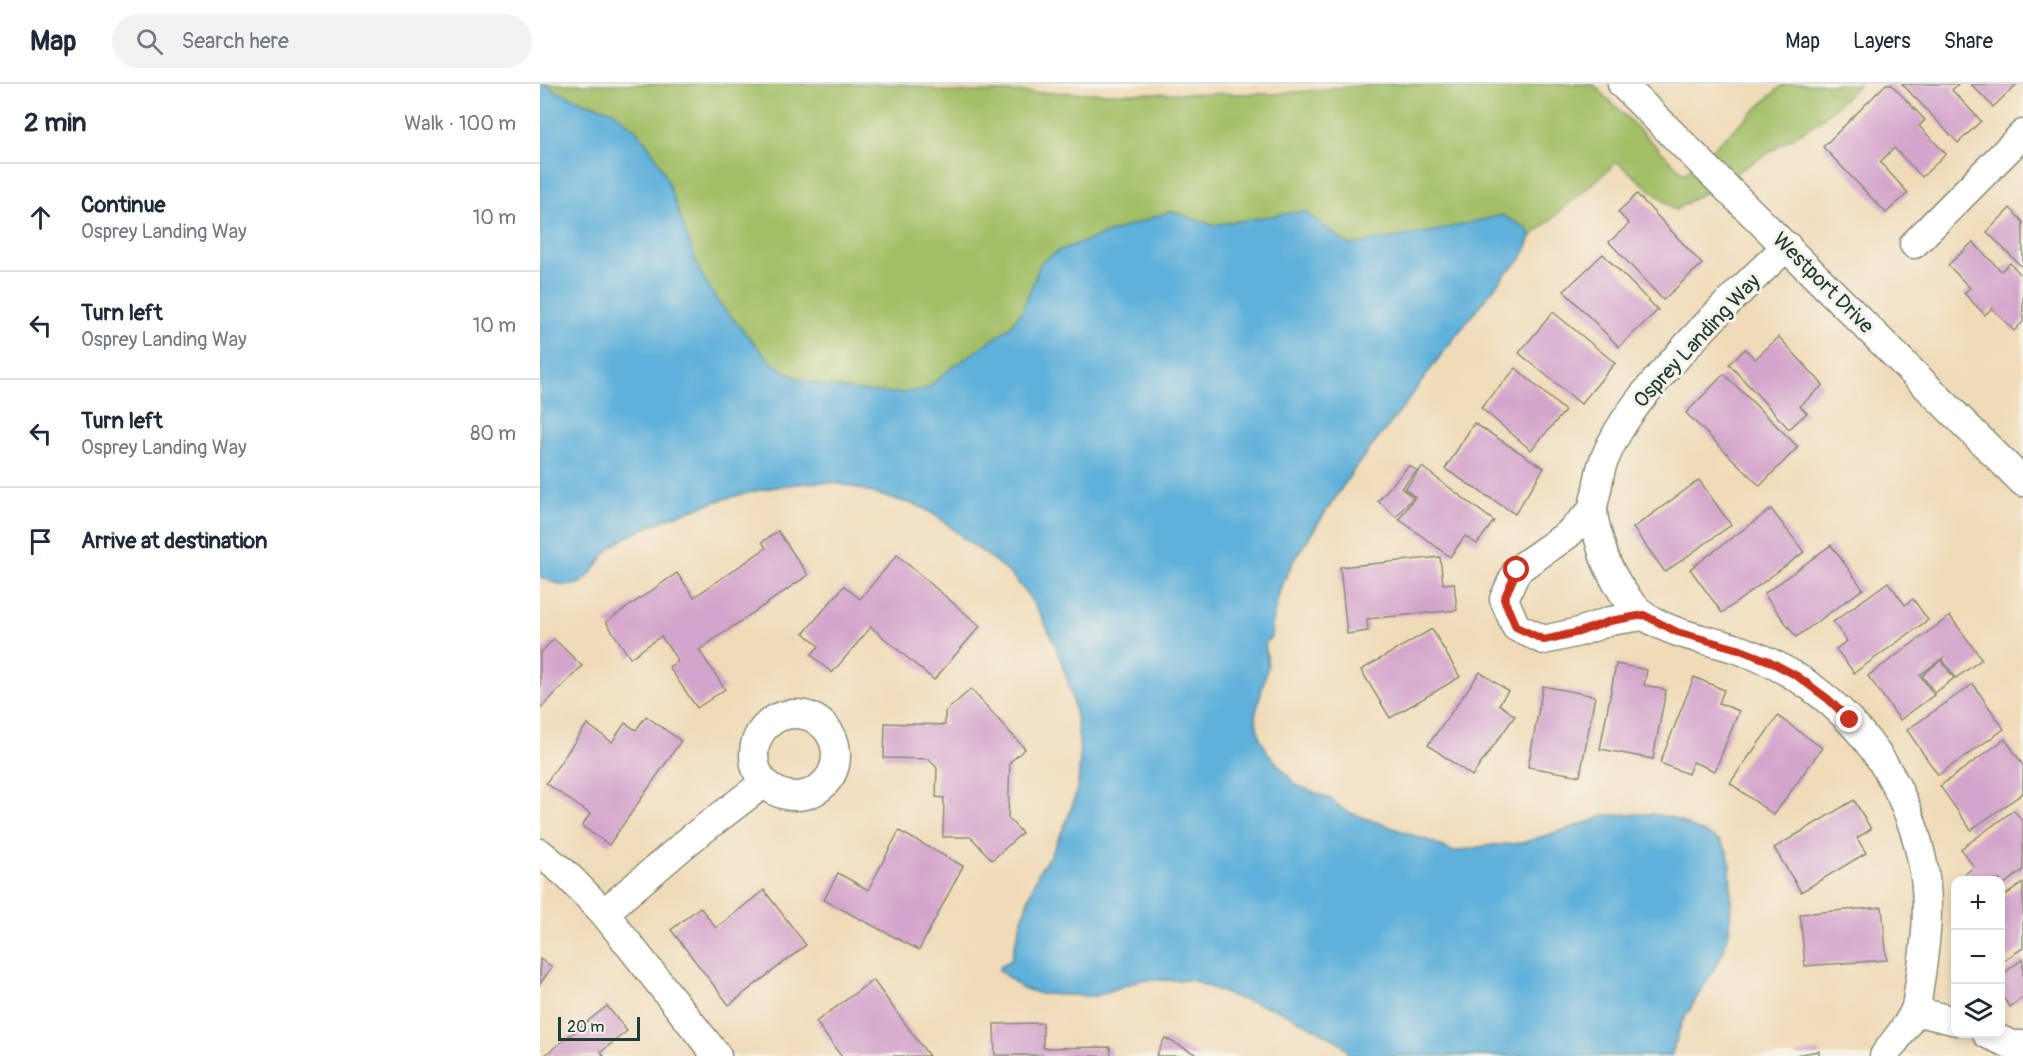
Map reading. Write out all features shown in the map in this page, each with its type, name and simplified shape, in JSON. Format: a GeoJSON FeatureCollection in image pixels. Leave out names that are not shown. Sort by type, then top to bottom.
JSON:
{"type":"FeatureCollection","features":[{"type":"Feature","properties":{"kind":"street","name":"Westport Drive"},"geometry":{"type":"LineString","coordinates":[[1622,84],[2023,482]]}},
{"type":"Feature","properties":{"kind":"street"},"geometry":{"type":"LineString","coordinates":[[1914,244],[2023,134]]}},
{"type":"Feature","properties":{"kind":"street","name":"Osprey Landing Way"},"geometry":{"type":"LineString","coordinates":[[1787,246],[1710,320],[1639,401],[1618,430],[1603,461],[1593,510],[1605,561],[1620,589],[1644,615],[1677,632],[1738,649],[1769,661],[1797,676],[1828,699],[1850,720],[1890,773],[1907,806],[1918,839],[1925,871],[1928,933],[1915,1011],[1884,1056]]}},
{"type":"Feature","properties":{"kind":"street"},"geometry":{"type":"LineString","coordinates":[[1593,510],[1567,535],[1517,570],[1504,599],[1516,627],[1544,640],[1579,632],[1610,621],[1644,615]]}},
{"type":"Feature","properties":{"kind":"street"},"geometry":{"type":"LineString","coordinates":[[604,914],[692,838],[764,783]]}},
{"type":"Feature","properties":{"kind":"street"},"geometry":{"type":"LineString","coordinates":[[540,853],[567,875],[604,914],[717,1056]]}},
{"type":"Feature","properties":{"kind":"street"},"geometry":{"type":"LineString","coordinates":[[1915,1011],[1951,1020]]}},
{"type":"Feature","properties":{"kind":"green space"},"geometry":{"type":"Polygon","coordinates":[[[540,84],[902,84],[949,92],[1277,94],[1375,84],[1593,84],[1684,174],[1784,84],[1860,84],[1820,121],[1675,210],[1617,162],[1531,237],[1522,258],[1505,274],[1357,465],[1294,560],[1281,586],[1273,617],[1271,637],[1265,643],[1268,665],[1255,716],[1259,736],[1268,753],[1296,785],[1330,799],[1345,811],[1432,842],[1453,852],[1485,846],[1522,843],[1593,821],[1604,815],[1651,814],[1670,817],[1719,840],[1727,851],[1730,862],[1729,932],[1721,957],[1682,1022],[1671,1056],[1349,1056],[1347,1050],[1338,1041],[1280,1010],[1237,998],[1192,980],[1140,980],[1095,996],[1041,994],[1022,988],[999,968],[1011,960],[1039,871],[1051,854],[1074,802],[1080,759],[1073,704],[1066,676],[1045,623],[1016,580],[998,563],[937,516],[922,508],[842,484],[827,482],[771,488],[702,506],[643,529],[612,547],[592,572],[577,584],[563,585],[540,577],[540,84]]]}},
{"type":"Feature","properties":{"kind":"water"},"geometry":{"type":"Polygon","coordinates":[[[540,84],[545,84],[584,102],[612,110],[636,130],[654,153],[665,174],[699,270],[718,302],[772,363],[797,378],[829,387],[902,393],[926,389],[950,369],[1009,328],[1022,311],[1041,262],[1060,250],[1171,211],[1212,225],[1304,211],[1349,245],[1430,232],[1502,215],[1528,229],[1531,237],[1522,258],[1505,274],[1357,465],[1294,560],[1281,586],[1273,617],[1271,637],[1265,643],[1268,665],[1255,716],[1259,736],[1268,753],[1296,785],[1330,799],[1345,811],[1432,842],[1453,852],[1485,846],[1522,843],[1593,821],[1604,815],[1651,814],[1670,817],[1719,840],[1727,851],[1730,862],[1729,932],[1721,957],[1682,1022],[1671,1056],[1349,1056],[1347,1050],[1338,1041],[1280,1010],[1237,998],[1192,980],[1140,980],[1095,996],[1041,994],[1022,988],[999,968],[1011,960],[1039,871],[1051,854],[1074,802],[1080,759],[1073,704],[1066,676],[1045,623],[1016,580],[998,563],[937,516],[922,508],[842,484],[827,482],[771,488],[702,506],[643,529],[612,547],[592,572],[577,584],[563,585],[540,577],[540,84]]]}},
{"type":"Feature","properties":{"kind":"building"},"geometry":{"type":"Polygon","coordinates":[[[1886,84],[1891,84],[1925,120],[1919,126],[1946,154],[1922,177],[1894,148],[1880,162],[1908,193],[1886,213],[1823,147],[1886,84]]]}},
{"type":"Feature","properties":{"kind":"building"},"geometry":{"type":"Polygon","coordinates":[[[1902,84],[1958,84],[1952,90],[1981,121],[1958,143],[1902,84]]]}},
{"type":"Feature","properties":{"kind":"building"},"geometry":{"type":"Polygon","coordinates":[[[1971,84],[2017,84],[1993,107],[1971,84]]]}},
{"type":"Feature","properties":{"kind":"building"},"geometry":{"type":"Polygon","coordinates":[[[1637,194],[1702,264],[1663,300],[1609,242],[1629,224],[1618,212],[1637,194]]]}},
{"type":"Feature","properties":{"kind":"building"},"geometry":{"type":"Polygon","coordinates":[[[2010,208],[2023,222],[2023,268],[1987,232],[2010,208]]]}},
{"type":"Feature","properties":{"kind":"building"},"geometry":{"type":"Polygon","coordinates":[[[1973,242],[2001,271],[2010,263],[2023,277],[2023,322],[2014,331],[1992,308],[1985,315],[1964,293],[1970,288],[1948,265],[1973,242]]]}},
{"type":"Feature","properties":{"kind":"building"},"geometry":{"type":"Polygon","coordinates":[[[1603,254],[1658,310],[1619,347],[1564,291],[1603,254]]]}},
{"type":"Feature","properties":{"kind":"building"},"geometry":{"type":"Polygon","coordinates":[[[1553,312],[1615,363],[1581,404],[1519,353],[1553,312]]]}},
{"type":"Feature","properties":{"kind":"building"},"geometry":{"type":"Polygon","coordinates":[[[1779,337],[1823,385],[1800,406],[1807,413],[1789,429],[1729,364],[1745,349],[1755,359],[1779,337]]]}},
{"type":"Feature","properties":{"kind":"building"},"geometry":{"type":"Polygon","coordinates":[[[1516,368],[1565,411],[1531,450],[1481,408],[1516,368]]]}},
{"type":"Feature","properties":{"kind":"building"},"geometry":{"type":"Polygon","coordinates":[[[1724,374],[1798,447],[1760,486],[1686,413],[1724,374]]]}},
{"type":"Feature","properties":{"kind":"building"},"geometry":{"type":"Polygon","coordinates":[[[1474,423],[1544,468],[1515,514],[1445,469],[1474,423]]]}},
{"type":"Feature","properties":{"kind":"building"},"geometry":{"type":"Polygon","coordinates":[[[1409,465],[1417,471],[1401,488],[1413,497],[1396,517],[1378,501],[1409,465]]]}},
{"type":"Feature","properties":{"kind":"building"},"geometry":{"type":"Polygon","coordinates":[[[1422,467],[1494,521],[1477,544],[1465,536],[1450,557],[1399,519],[1415,497],[1405,489],[1422,467]]]}},
{"type":"Feature","properties":{"kind":"building"},"geometry":{"type":"Polygon","coordinates":[[[1699,480],[1731,525],[1665,572],[1633,528],[1699,480]]]}},
{"type":"Feature","properties":{"kind":"building"},"geometry":{"type":"Polygon","coordinates":[[[1771,509],[1804,552],[1722,613],[1690,569],[1771,509]]]}},
{"type":"Feature","properties":{"kind":"building"},"geometry":{"type":"Polygon","coordinates":[[[778,531],[808,575],[699,650],[725,689],[697,708],[669,667],[678,661],[661,636],[630,658],[606,622],[677,573],[694,597],[766,548],[762,542],[778,531]]]}},
{"type":"Feature","properties":{"kind":"building"},"geometry":{"type":"Polygon","coordinates":[[[1831,545],[1863,589],[1796,637],[1764,594],[1831,545]]]}},
{"type":"Feature","properties":{"kind":"building"},"geometry":{"type":"Polygon","coordinates":[[[897,555],[980,626],[934,680],[871,627],[832,673],[811,655],[819,646],[804,633],[844,586],[860,599],[897,555]]]}},
{"type":"Feature","properties":{"kind":"building"},"geometry":{"type":"Polygon","coordinates":[[[1440,557],[1443,584],[1454,583],[1457,610],[1367,619],[1368,631],[1347,634],[1340,567],[1440,557]]]}},
{"type":"Feature","properties":{"kind":"building"},"geometry":{"type":"Polygon","coordinates":[[[1888,582],[1905,605],[1913,599],[1928,620],[1854,673],[1836,649],[1847,641],[1833,622],[1888,582]]]}},
{"type":"Feature","properties":{"kind":"building"},"geometry":{"type":"Polygon","coordinates":[[[1950,616],[1982,659],[1956,678],[1942,659],[1944,657],[1920,675],[1934,695],[1900,720],[1868,676],[1950,616]]]}},
{"type":"Feature","properties":{"kind":"building"},"geometry":{"type":"Polygon","coordinates":[[[1432,629],[1460,677],[1390,718],[1361,670],[1432,629]]]}},
{"type":"Feature","properties":{"kind":"building"},"geometry":{"type":"Polygon","coordinates":[[[554,639],[582,666],[540,709],[540,653],[554,639]]]}},
{"type":"Feature","properties":{"kind":"building"},"geometry":{"type":"Polygon","coordinates":[[[1941,660],[1954,678],[1935,693],[1922,676],[1941,660]]]}},
{"type":"Feature","properties":{"kind":"building"},"geometry":{"type":"Polygon","coordinates":[[[1616,664],[1647,670],[1644,685],[1666,690],[1653,759],[1600,749],[1616,664]]]}},
{"type":"Feature","properties":{"kind":"building"},"geometry":{"type":"Polygon","coordinates":[[[1480,672],[1508,691],[1499,704],[1515,716],[1472,776],[1428,745],[1480,672]]]}},
{"type":"Feature","properties":{"kind":"building"},"geometry":{"type":"Polygon","coordinates":[[[1694,677],[1724,690],[1719,703],[1739,711],[1715,771],[1693,762],[1688,774],[1660,763],[1694,677]]]}},
{"type":"Feature","properties":{"kind":"building"},"geometry":{"type":"Polygon","coordinates":[[[1973,684],[2004,729],[1938,775],[1907,730],[1973,684]]]}},
{"type":"Feature","properties":{"kind":"building"},"geometry":{"type":"Polygon","coordinates":[[[1543,686],[1595,696],[1580,776],[1528,767],[1543,686]]]}},
{"type":"Feature","properties":{"kind":"building"},"geometry":{"type":"Polygon","coordinates":[[[971,689],[1025,749],[1010,762],[1008,818],[1022,833],[992,860],[971,837],[943,837],[944,798],[936,797],[937,768],[929,759],[884,758],[885,723],[945,725],[945,712],[971,689]]]}},
{"type":"Feature","properties":{"kind":"building"},"geometry":{"type":"Polygon","coordinates":[[[646,716],[681,741],[609,845],[582,826],[590,814],[546,783],[587,724],[612,742],[625,723],[636,730],[646,716]]]}},
{"type":"Feature","properties":{"kind":"building"},"geometry":{"type":"Polygon","coordinates":[[[1778,716],[1822,748],[1774,815],[1730,783],[1778,716]]]}},
{"type":"Feature","properties":{"kind":"building"},"geometry":{"type":"Polygon","coordinates":[[[2005,739],[2023,765],[2023,793],[1971,830],[1940,786],[2005,739]]]}},
{"type":"Feature","properties":{"kind":"building"},"geometry":{"type":"Polygon","coordinates":[[[1854,800],[1871,829],[1857,838],[1866,853],[1801,892],[1774,848],[1854,800]]]}},
{"type":"Feature","properties":{"kind":"building"},"geometry":{"type":"Polygon","coordinates":[[[2014,810],[2023,822],[2023,870],[2005,883],[2005,876],[1962,876],[1974,867],[1961,849],[2014,810]]]}},
{"type":"Feature","properties":{"kind":"building"},"geometry":{"type":"Polygon","coordinates":[[[899,831],[963,866],[919,950],[824,900],[838,873],[868,890],[899,831]]]}},
{"type":"Feature","properties":{"kind":"building"},"geometry":{"type":"Polygon","coordinates":[[[2023,883],[2023,948],[2005,960],[2005,930],[2005,896],[2023,883]]]}},
{"type":"Feature","properties":{"kind":"building"},"geometry":{"type":"Polygon","coordinates":[[[764,890],[806,945],[729,1005],[671,930],[700,907],[716,928],[764,890]]]}},
{"type":"Feature","properties":{"kind":"building"},"geometry":{"type":"Polygon","coordinates":[[[1882,907],[1887,960],[1805,966],[1800,914],[1882,907]]]}},
{"type":"Feature","properties":{"kind":"building"},"geometry":{"type":"Polygon","coordinates":[[[540,959],[552,967],[540,984],[540,959]]]}},
{"type":"Feature","properties":{"kind":"building"},"geometry":{"type":"Polygon","coordinates":[[[2023,959],[2023,1000],[2022,998],[2010,1007],[2005,1000],[2005,972],[2023,959]]]}},
{"type":"Feature","properties":{"kind":"building"},"geometry":{"type":"Polygon","coordinates":[[[873,980],[929,1056],[841,1056],[816,1022],[873,980]]]}},
{"type":"Feature","properties":{"kind":"building"},"geometry":{"type":"Polygon","coordinates":[[[607,1006],[627,1031],[601,1052],[604,1056],[544,1056],[607,1006]]]}},
{"type":"Feature","properties":{"kind":"building"},"geometry":{"type":"Polygon","coordinates":[[[1043,1023],[1043,1048],[1110,1047],[1111,1056],[995,1055],[994,1024],[1043,1023]]]}},
{"type":"Feature","properties":{"kind":"building"},"geometry":{"type":"Polygon","coordinates":[[[1165,1038],[1199,1056],[1156,1056],[1165,1038]]]}},
{"type":"Feature","properties":{"kind":"building"},"geometry":{"type":"Polygon","coordinates":[[[1819,1051],[1819,1056],[1796,1056],[1796,1055],[1819,1051]]]}},
{"type":"Feature","properties":{"kind":"route"},"geometry":{"type":"LineString","coordinates":[[1517,570],[1504,599],[1516,627],[1544,640],[1579,632],[1610,621],[1644,615],[1677,632],[1738,649],[1769,661],[1797,676],[1828,699],[1850,720]]}}]}
